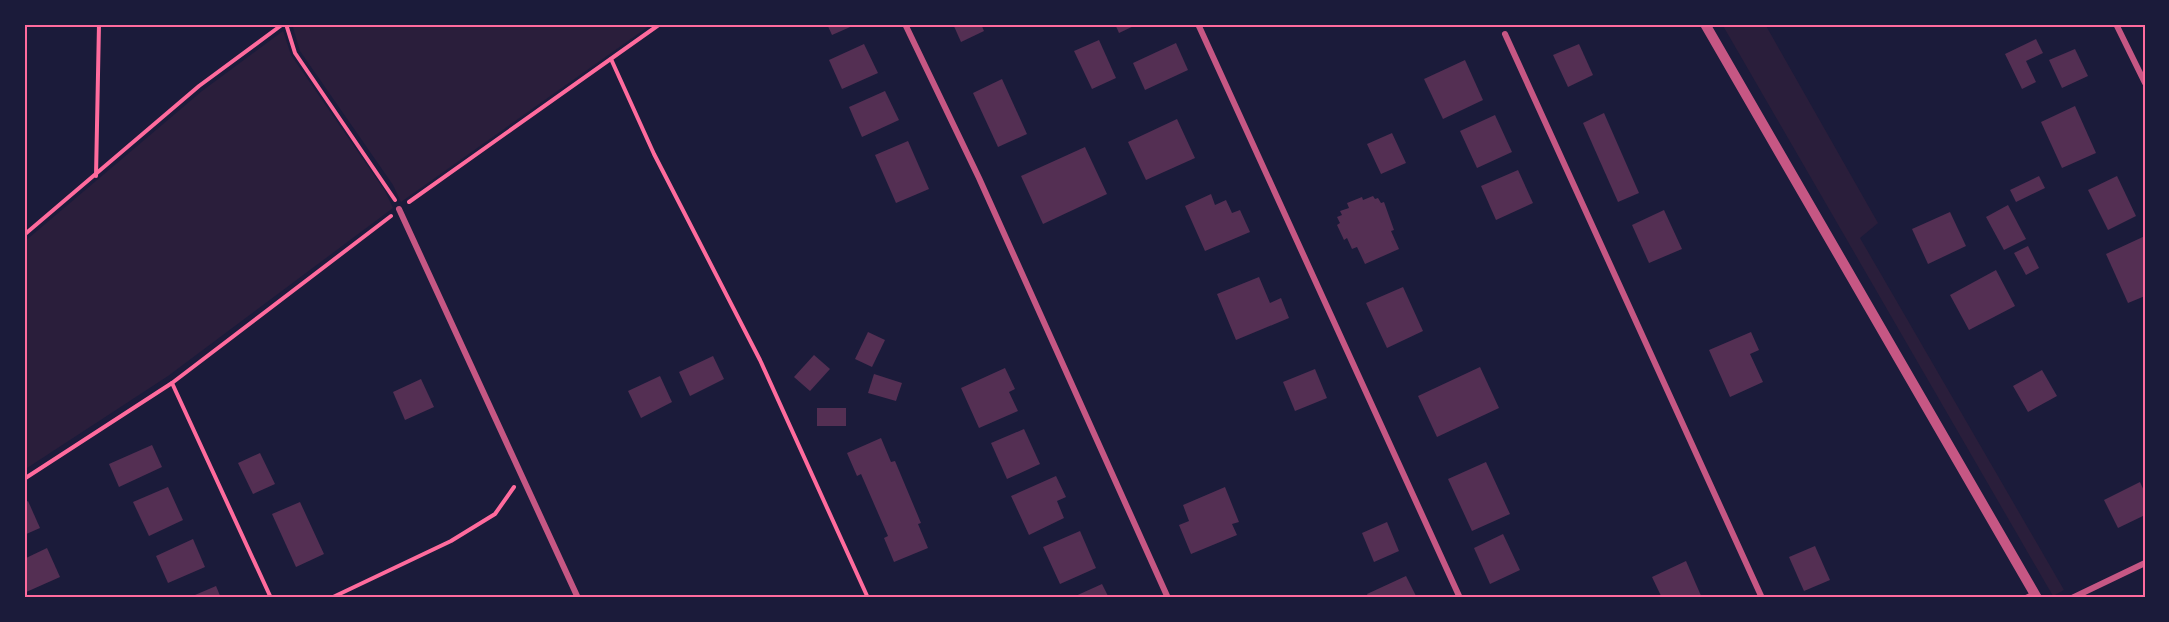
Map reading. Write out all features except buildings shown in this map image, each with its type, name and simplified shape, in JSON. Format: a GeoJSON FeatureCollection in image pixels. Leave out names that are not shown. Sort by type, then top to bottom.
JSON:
{"type":"FeatureCollection","features":[{"type":"Feature","properties":{"kind":"street"},"geometry":{"type":"LineString","coordinates":[[905,24],[979,178],[1168,598]]}},
{"type":"Feature","properties":{"kind":"street"},"geometry":{"type":"LineString","coordinates":[[1198,24],[1460,598]]}},
{"type":"Feature","properties":{"kind":"street"},"geometry":{"type":"LineString","coordinates":[[1705,24],[2033,597]]}},
{"type":"Feature","properties":{"kind":"street"},"geometry":{"type":"LineString","coordinates":[[2116,24],[2145,83]]}},
{"type":"Feature","properties":{"kind":"street"},"geometry":{"type":"LineString","coordinates":[[1505,34],[1762,598]]}},
{"type":"Feature","properties":{"kind":"street"},"geometry":{"type":"LineString","coordinates":[[399,209],[456,336],[523,474],[578,598]]}},
{"type":"Feature","properties":{"kind":"street"},"geometry":{"type":"LineString","coordinates":[[2072,598],[2145,563]]}},
{"type":"Feature","properties":{"kind":"path"},"geometry":{"type":"LineString","coordinates":[[96,176],[99,24]]}},
{"type":"Feature","properties":{"kind":"path"},"geometry":{"type":"LineString","coordinates":[[24,235],[199,86],[285,24],[295,53],[389,188],[399,209]]}},
{"type":"Feature","properties":{"kind":"path"},"geometry":{"type":"LineString","coordinates":[[24,479],[172,383],[399,209],[660,24]]}},
{"type":"Feature","properties":{"kind":"path"},"geometry":{"type":"LineString","coordinates":[[612,59],[654,154],[760,360],[868,598]]}},
{"type":"Feature","properties":{"kind":"path"},"geometry":{"type":"LineString","coordinates":[[172,383],[271,598]]}},
{"type":"Feature","properties":{"kind":"path"},"geometry":{"type":"LineString","coordinates":[[331,598],[451,541],[495,514],[523,474]]}},
{"type":"Feature","properties":{"kind":"shaded area"},"geometry":{"type":"Polygon","coordinates":[[[292,24],[652,24],[401,202],[393,185],[300,51],[292,24]]]}},
{"type":"Feature","properties":{"kind":"shaded area"},"geometry":{"type":"Polygon","coordinates":[[[1722,24],[1765,24],[1878,223],[1860,238],[2064,590],[2053,596],[1722,24]]]}},
{"type":"Feature","properties":{"kind":"shaded area"},"geometry":{"type":"Polygon","coordinates":[[[283,31],[291,55],[385,191],[393,208],[168,376],[24,470],[24,242],[202,91],[283,31]]]}}]}
